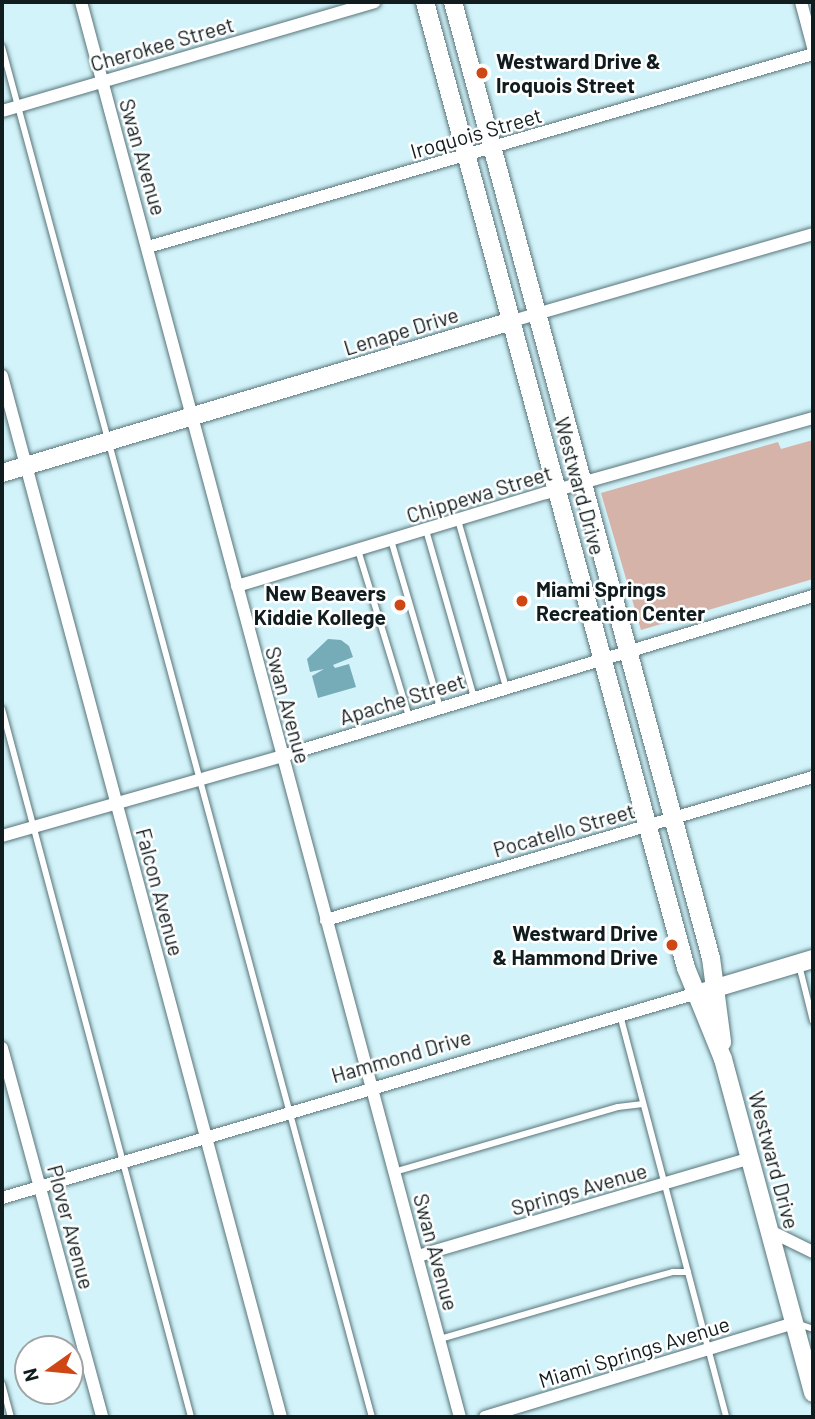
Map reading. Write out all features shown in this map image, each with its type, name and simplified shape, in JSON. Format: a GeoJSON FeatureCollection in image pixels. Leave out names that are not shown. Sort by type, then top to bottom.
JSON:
{"type":"FeatureCollection","features":[{"type":"Feature","properties":{"kind":"street","name":"Swan Avenue"},"geometry":{"type":"LineString","coordinates":[[81,2],[460,1417]]}},
{"type":"Feature","properties":{"kind":"street","name":"Cherokee Street"},"geometry":{"type":"LineString","coordinates":[[2,111],[374,2]]}},
{"type":"Feature","properties":{"kind":"street","name":"Westward Drive"},"geometry":{"type":"LineString","coordinates":[[425,2],[695,994],[723,1059],[813,1393]]}},
{"type":"Feature","properties":{"kind":"street","name":"Westward Drive"},"geometry":{"type":"LineString","coordinates":[[453,2],[717,988],[723,1059]]}},
{"type":"Feature","properties":{"kind":"street"},"geometry":{"type":"LineString","coordinates":[[801,2],[813,47]]}},
{"type":"Feature","properties":{"kind":"street","name":"Iroquois Street"},"geometry":{"type":"LineString","coordinates":[[148,247],[813,54]]}},
{"type":"Feature","properties":{"kind":"street","name":"Lenape Drive"},"geometry":{"type":"LineString","coordinates":[[2,473],[813,234]]}},
{"type":"Feature","properties":{"kind":"street","name":"Falcon Avenue"},"geometry":{"type":"LineString","coordinates":[[2,376],[281,1417]]}},
{"type":"Feature","properties":{"kind":"street","name":"Chippewa Street"},"geometry":{"type":"LineString","coordinates":[[237,586],[583,482],[813,418]]}},
{"type":"Feature","properties":{"kind":"street","name":"Apache Street"},"geometry":{"type":"LineString","coordinates":[[2,836],[116,801],[282,756],[627,649],[813,596]]}},
{"type":"Feature","properties":{"kind":"street","name":"Pocatello Street"},"geometry":{"type":"LineString","coordinates":[[326,920],[813,777]]}},
{"type":"Feature","properties":{"kind":"street","name":"Hammond Drive"},"geometry":{"type":"LineString","coordinates":[[2,1198],[806,962]]}},
{"type":"Feature","properties":{"kind":"street","name":"Plover Avenue"},"geometry":{"type":"LineString","coordinates":[[2,1048],[102,1417]]}},
{"type":"Feature","properties":{"kind":"street","name":"Springs Avenue"},"geometry":{"type":"LineString","coordinates":[[418,1256],[750,1158]]}},
{"type":"Feature","properties":{"kind":"street"},"geometry":{"type":"LineString","coordinates":[[770,1231],[813,1252]]}},
{"type":"Feature","properties":{"kind":"street","name":"Miami Springs Avenue"},"geometry":{"type":"LineString","coordinates":[[485,1417],[794,1323]]}},
{"type":"Feature","properties":{"kind":"lane"},"geometry":{"type":"LineString","coordinates":[[2,47],[372,1417]]}},
{"type":"Feature","properties":{"kind":"lane"},"geometry":{"type":"LineString","coordinates":[[458,520],[506,688]]}},
{"type":"Feature","properties":{"kind":"lane"},"geometry":{"type":"LineString","coordinates":[[426,530],[474,697]]}},
{"type":"Feature","properties":{"kind":"lane"},"geometry":{"type":"LineString","coordinates":[[391,540],[440,708]]}},
{"type":"Feature","properties":{"kind":"lane"},"geometry":{"type":"LineString","coordinates":[[358,550],[409,717]]}},
{"type":"Feature","properties":{"kind":"lane"},"geometry":{"type":"LineString","coordinates":[[2,709],[191,1417]]}},
{"type":"Feature","properties":{"kind":"lane"},"geometry":{"type":"LineString","coordinates":[[806,962],[813,1021]]}},
{"type":"Feature","properties":{"kind":"lane"},"geometry":{"type":"LineString","coordinates":[[620,1015],[726,1417]]}},
{"type":"Feature","properties":{"kind":"lane"},"geometry":{"type":"LineString","coordinates":[[394,1172],[618,1107],[643,1104]]}},
{"type":"Feature","properties":{"kind":"lane"},"geometry":{"type":"LineString","coordinates":[[440,1339],[673,1272],[688,1272]]}},
{"type":"Feature","properties":{"kind":"lane"},"geometry":{"type":"LineString","coordinates":[[794,1323],[804,1323],[813,1329]]}},
{"type":"Feature","properties":{"kind":"lane"},"geometry":{"type":"LineString","coordinates":[[2,1384],[11,1417]]}},
{"type":"Feature","properties":{"kind":"shaded area"},"geometry":{"type":"Polygon","coordinates":[[[813,440],[813,579],[641,630],[601,493],[778,442],[781,449],[813,440]]]}},
{"type":"Feature","properties":{"kind":"water"},"geometry":{"type":"Polygon","coordinates":[[[328,639],[341,640],[349,646],[353,657],[333,665],[335,668],[349,664],[356,687],[318,698],[312,676],[324,669],[310,672],[307,659],[328,639]]]}},
{"type":"Feature","properties":{"kind":"place","name":"Westward Drive & Iroquois Street"},"geometry":{"type":"Point","coordinates":[482,73]}},
{"type":"Feature","properties":{"kind":"place","name":"Miami Springs Recreation Center"},"geometry":{"type":"Point","coordinates":[522,601]}},
{"type":"Feature","properties":{"kind":"place","name":"New Beavers Kiddie Kollege"},"geometry":{"type":"Point","coordinates":[400,605]}},
{"type":"Feature","properties":{"kind":"place","name":"Westward Drive & Hammond Drive"},"geometry":{"type":"Point","coordinates":[672,945]}}]}
